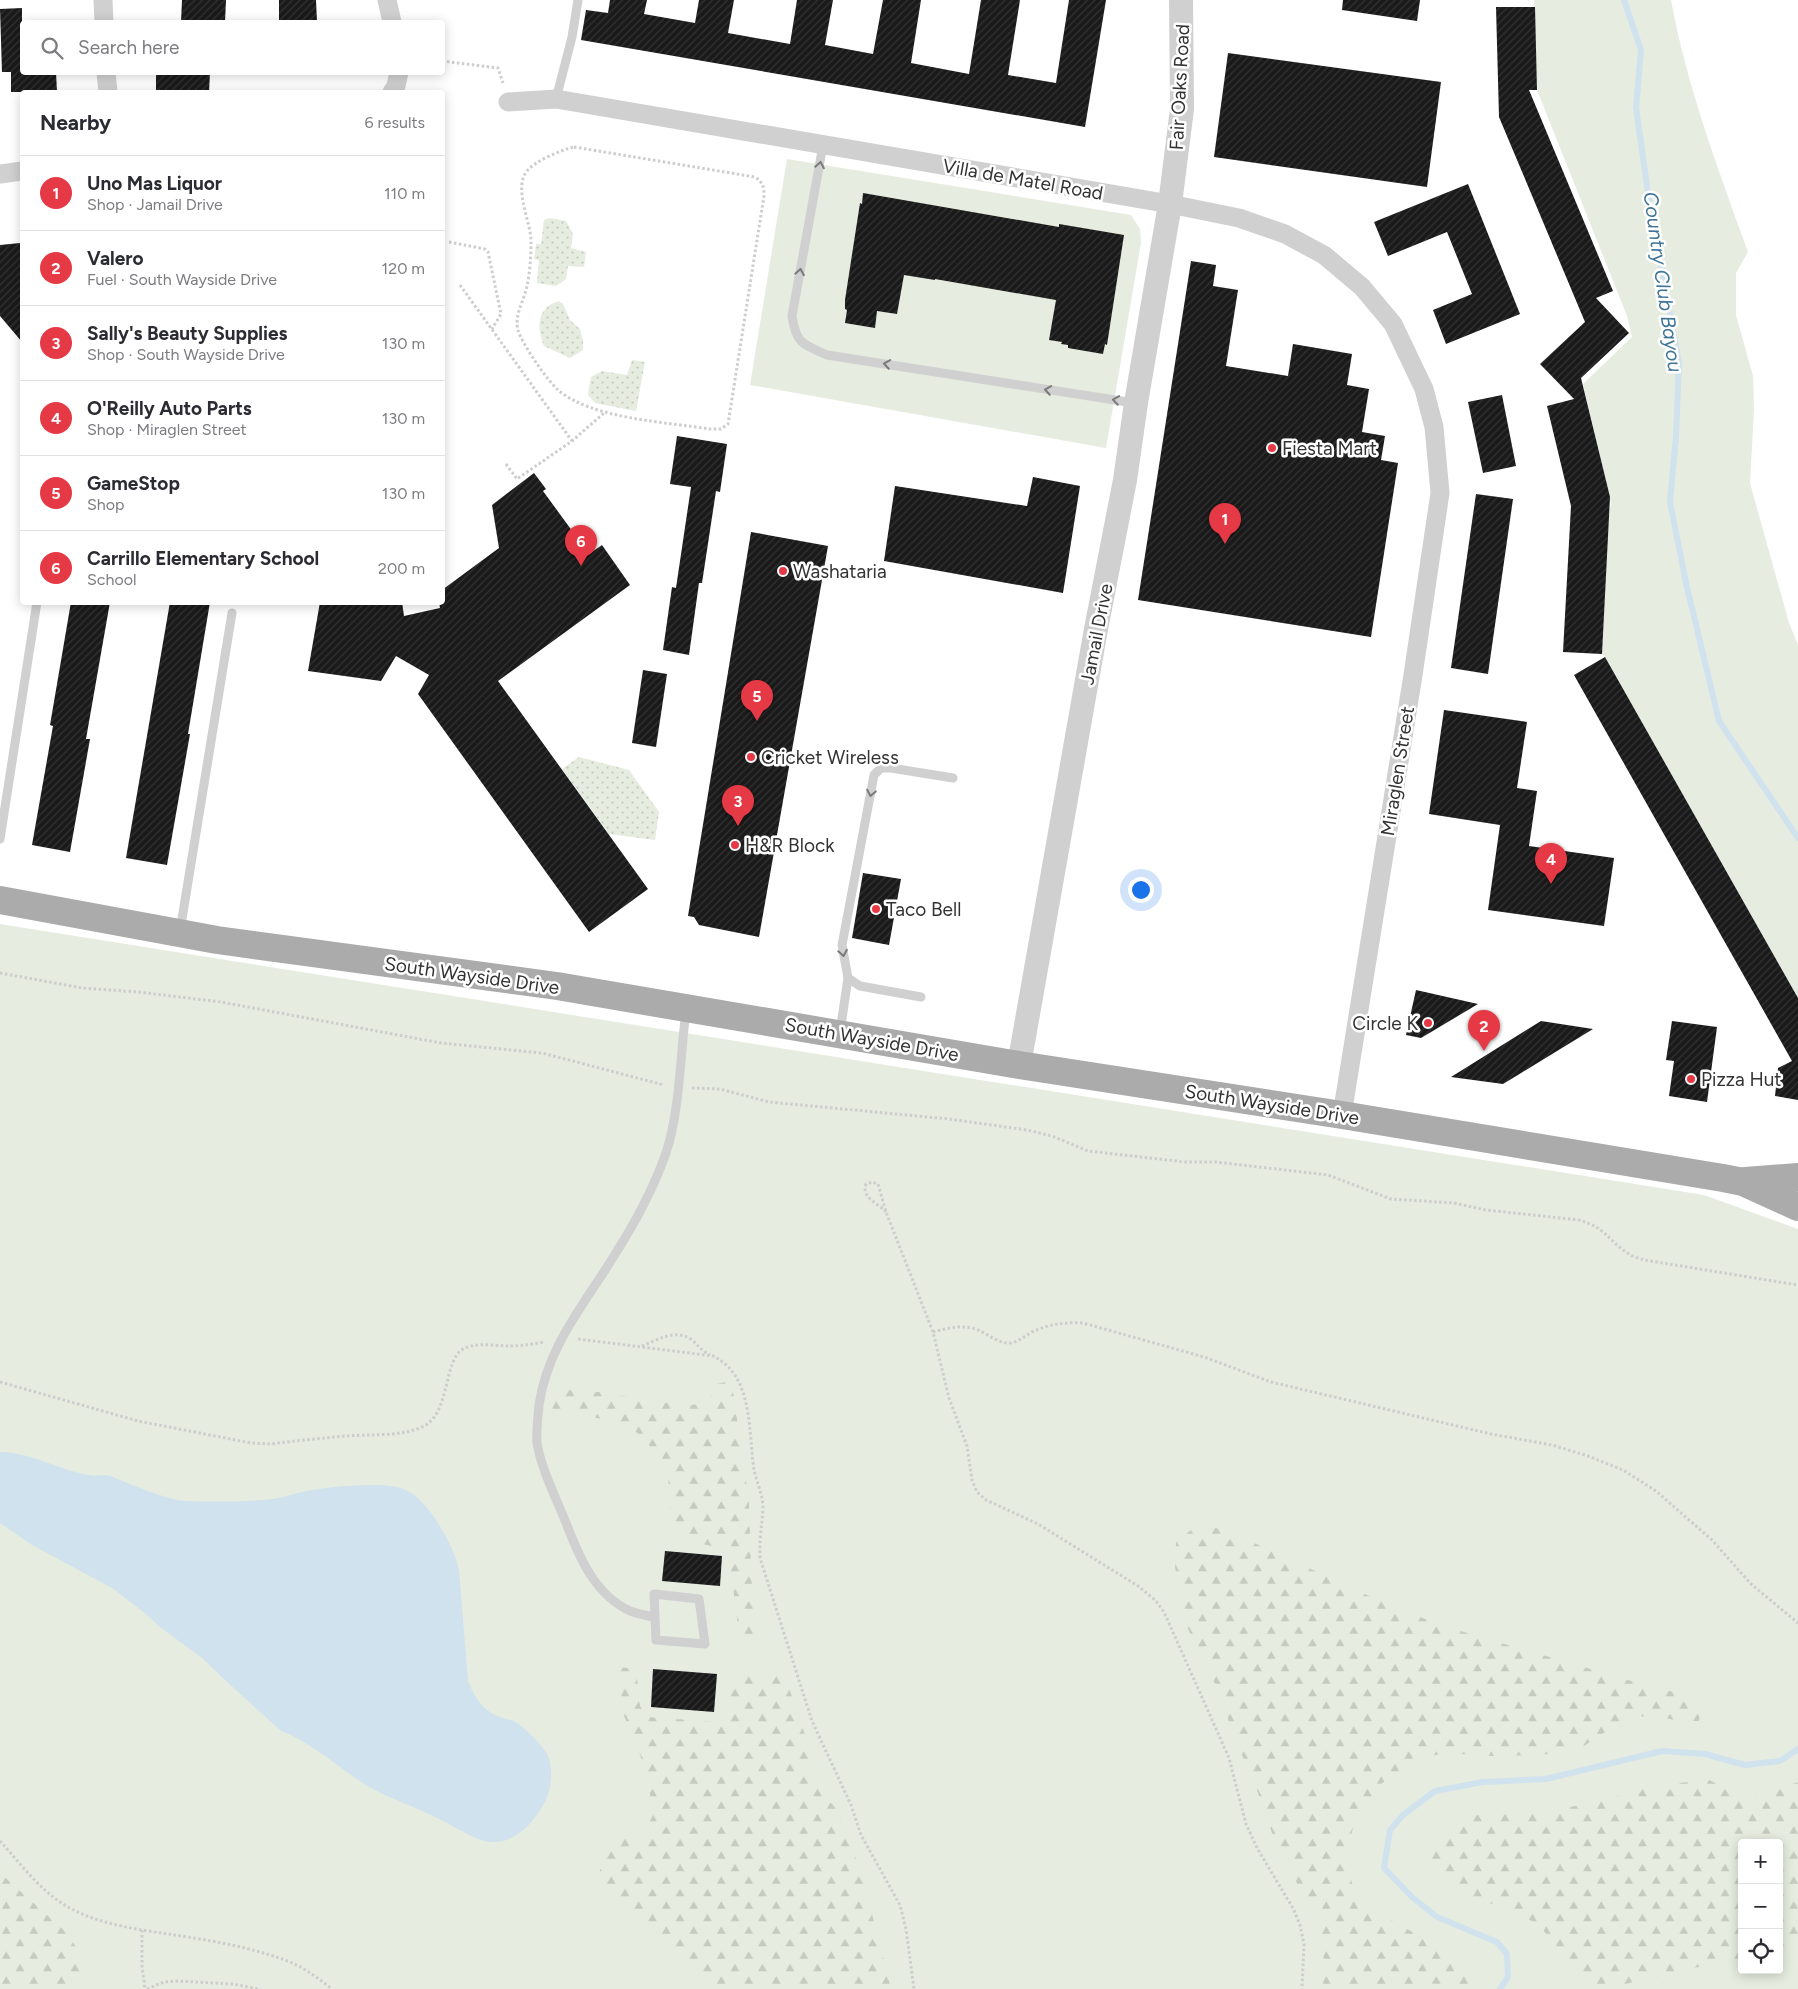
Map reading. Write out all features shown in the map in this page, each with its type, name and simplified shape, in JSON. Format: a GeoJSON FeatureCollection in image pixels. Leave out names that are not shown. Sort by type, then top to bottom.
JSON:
{"type":"FeatureCollection","features":[{"type":"Feature","properties":{"kind":"main road","name":"South Wayside Drive"},"geometry":{"type":"LineString","coordinates":[[0,900],[180,934],[556,986],[1019,1065],[1342,1115],[1743,1182],[1798,1206]]}},
{"type":"Feature","properties":{"kind":"main road","name":"South Wayside Drive"},"geometry":{"type":"LineString","coordinates":[[1743,1182],[1798,1177]]}},
{"type":"Feature","properties":{"kind":"street"},"geometry":{"type":"LineString","coordinates":[[103,0],[104,20]]}},
{"type":"Feature","properties":{"kind":"street"},"geometry":{"type":"LineString","coordinates":[[387,0],[392,20]]}},
{"type":"Feature","properties":{"kind":"street","name":"Fair Oaks Road"},"geometry":{"type":"LineString","coordinates":[[1170,204],[1182,109],[1181,0]]}},
{"type":"Feature","properties":{"kind":"street"},"geometry":{"type":"LineString","coordinates":[[106,75],[108,90]]}},
{"type":"Feature","properties":{"kind":"street","name":"Villa de Matel Road"},"geometry":{"type":"LineString","coordinates":[[508,102],[556,99],[823,144],[1170,204],[1239,218],[1285,234],[1324,255],[1362,287],[1393,324],[1424,390],[1434,427]]}},
{"type":"Feature","properties":{"kind":"street"},"geometry":{"type":"LineString","coordinates":[[0,174],[20,171]]}},
{"type":"Feature","properties":{"kind":"street","name":"Jamail Drive"},"geometry":{"type":"LineString","coordinates":[[1019,1065],[1096,629],[1125,480],[1136,403],[1170,204]]}},
{"type":"Feature","properties":{"kind":"street","name":"Miraglen Street"},"geometry":{"type":"LineString","coordinates":[[1342,1115],[1440,493],[1434,427]]}},
{"type":"Feature","properties":{"kind":"lane"},"geometry":{"type":"LineString","coordinates":[[556,99],[572,37],[578,0]]}},
{"type":"Feature","properties":{"kind":"lane"},"geometry":{"type":"LineString","coordinates":[[823,144],[792,316],[795,333],[804,344],[827,355],[1136,403]]}},
{"type":"Feature","properties":{"kind":"lane"},"geometry":{"type":"LineString","coordinates":[[0,839],[37,605]]}},
{"type":"Feature","properties":{"kind":"lane"},"geometry":{"type":"LineString","coordinates":[[180,934],[232,613]]}},
{"type":"Feature","properties":{"kind":"lane"},"geometry":{"type":"LineString","coordinates":[[840,1034],[848,978],[842,945],[874,774],[881,768],[891,768],[953,778]]}},
{"type":"Feature","properties":{"kind":"lane"},"geometry":{"type":"LineString","coordinates":[[848,978],[860,986],[921,997]]}},
{"type":"Feature","properties":{"kind":"lane"},"geometry":{"type":"LineString","coordinates":[[655,1618],[630,1611],[610,1598],[591,1578],[576,1548],[542,1463],[537,1442],[538,1416],[542,1391],[560,1339],[632,1225],[666,1153],[675,1117],[687,1008]]}},
{"type":"Feature","properties":{"kind":"lane"},"geometry":{"type":"LineString","coordinates":[[654,1594],[699,1599],[705,1644],[656,1640],[655,1618],[654,1594]]}},
{"type":"Feature","properties":{"kind":"path"},"geometry":{"type":"LineString","coordinates":[[445,61],[498,68],[508,102]]}},
{"type":"Feature","properties":{"kind":"path"},"geometry":{"type":"LineString","coordinates":[[506,464],[517,479],[572,441],[604,413],[710,428],[721,428],[728,424],[764,196],[761,181],[755,177],[574,147],[562,149],[527,171],[521,192],[531,234],[531,250],[527,288],[519,309],[517,328],[521,339],[533,358],[557,390],[578,402],[604,413]]}},
{"type":"Feature","properties":{"kind":"path"},"geometry":{"type":"LineString","coordinates":[[449,242],[488,252],[501,314],[492,330]]}},
{"type":"Feature","properties":{"kind":"path"},"geometry":{"type":"LineString","coordinates":[[460,285],[572,441]]}},
{"type":"Feature","properties":{"kind":"path"},"geometry":{"type":"LineString","coordinates":[[0,974],[82,988],[138,992],[222,1002],[440,1043],[542,1053],[568,1058],[652,1082],[677,1087],[720,1089],[769,1102],[949,1119],[1028,1130],[1052,1136],[1088,1151],[1185,1162],[1216,1162],[1328,1176],[1391,1199],[1454,1203],[1486,1210],[1579,1220],[1593,1224],[1629,1254],[1644,1260],[1798,1285]]}},
{"type":"Feature","properties":{"kind":"path"},"geometry":{"type":"LineString","coordinates":[[886,1212],[866,1196],[864,1189],[866,1184],[872,1182],[878,1184],[886,1212],[933,1332],[949,1398],[967,1446],[972,1480],[977,1492],[986,1500],[1038,1524],[1138,1586],[1155,1600],[1164,1612],[1229,1758],[1246,1824],[1257,1848],[1294,1910],[1300,1925],[1304,1944],[1302,1989]]}},
{"type":"Feature","properties":{"kind":"path"},"geometry":{"type":"LineString","coordinates":[[933,1332],[948,1328],[966,1327],[977,1329],[999,1341],[1008,1343],[1052,1325],[1067,1322],[1083,1323],[1204,1357],[1271,1382],[1483,1432],[1552,1446],[1588,1456],[1623,1470],[1656,1491],[1712,1540],[1751,1584],[1798,1623]]}},
{"type":"Feature","properties":{"kind":"path"},"geometry":{"type":"LineString","coordinates":[[640,1347],[662,1338],[678,1335],[692,1340],[703,1351],[713,1356]]}},
{"type":"Feature","properties":{"kind":"path"},"geometry":{"type":"LineString","coordinates":[[0,1841],[45,1890],[68,1907],[89,1916],[142,1930],[197,1938],[270,1956],[291,1963],[332,1989]]}},
{"type":"Feature","properties":{"kind":"path"},"geometry":{"type":"LineString","coordinates":[[142,1930],[142,1967],[146,1989],[164,1982],[178,1981],[232,1984],[259,1989]]}},
{"type":"Feature","properties":{"kind":"green space"},"geometry":{"type":"Polygon","coordinates":[[[1534,0],[1671,0],[1694,96],[1748,252],[1736,273],[1736,315],[1753,376],[1754,409],[1750,483],[1789,623],[1798,645],[1798,998],[1602,654],[1608,522],[1611,503],[1583,384],[1632,337],[1627,316],[1537,90],[1534,0]]]}},
{"type":"Feature","properties":{"kind":"green space"},"geometry":{"type":"Polygon","coordinates":[[[787,159],[1131,215],[1140,229],[1141,243],[1106,448],[750,385],[787,159]]]}},
{"type":"Feature","properties":{"kind":"green space"},"geometry":{"type":"Polygon","coordinates":[[[550,218],[566,221],[573,234],[571,248],[586,252],[584,267],[568,266],[566,279],[556,286],[537,283],[539,260],[534,259],[536,244],[541,244],[544,220],[550,218]]]}},
{"type":"Feature","properties":{"kind":"green space"},"geometry":{"type":"Polygon","coordinates":[[[559,301],[563,304],[570,320],[580,329],[583,340],[583,350],[570,358],[544,346],[540,332],[542,313],[551,304],[559,301]]]}},
{"type":"Feature","properties":{"kind":"green space"},"geometry":{"type":"Polygon","coordinates":[[[632,360],[645,362],[636,411],[595,403],[588,395],[591,377],[602,371],[627,375],[632,360]]]}},
{"type":"Feature","properties":{"kind":"green space"},"geometry":{"type":"Polygon","coordinates":[[[579,757],[629,770],[659,812],[655,840],[609,834],[562,769],[579,757]]]}},
{"type":"Feature","properties":{"kind":"green space"},"geometry":{"type":"Polygon","coordinates":[[[0,924],[1704,1195],[1798,1229],[1798,1989],[0,1989],[0,924]]]}},
{"type":"Feature","properties":{"kind":"green space"},"geometry":{"type":"Polygon","coordinates":[[[725,1382],[733,1392],[749,1501],[751,1574],[757,1643],[740,1643],[730,1563],[723,1548],[686,1541],[671,1527],[668,1474],[655,1452],[640,1435],[622,1422],[552,1411],[556,1389],[599,1392],[656,1402],[688,1405],[710,1402],[712,1391],[717,1384],[725,1382]]]}},
{"type":"Feature","properties":{"kind":"green space"},"geometry":{"type":"Polygon","coordinates":[[[1196,1526],[1224,1529],[1378,1600],[1440,1625],[1652,1687],[1695,1697],[1701,1709],[1699,1721],[1637,1716],[1608,1730],[1581,1748],[1542,1755],[1493,1756],[1444,1753],[1411,1761],[1380,1785],[1356,1816],[1347,1852],[1352,1883],[1381,1915],[1450,1952],[1467,1968],[1469,1989],[1322,1989],[1325,1973],[1322,1940],[1314,1910],[1295,1880],[1275,1842],[1257,1790],[1215,1684],[1187,1627],[1175,1567],[1176,1542],[1196,1526]]]}},
{"type":"Feature","properties":{"kind":"green space"},"geometry":{"type":"Polygon","coordinates":[[[618,1667],[636,1669],[640,1706],[648,1717],[717,1722],[725,1714],[726,1675],[743,1672],[780,1674],[787,1682],[808,1744],[812,1772],[823,1795],[835,1807],[850,1841],[864,1883],[891,1989],[707,1989],[660,1938],[607,1894],[600,1880],[601,1868],[605,1858],[619,1839],[643,1835],[653,1815],[649,1788],[637,1743],[624,1716],[618,1667]]]}},
{"type":"Feature","properties":{"kind":"green space"},"geometry":{"type":"Polygon","coordinates":[[[1709,1780],[1748,1799],[1798,1782],[1798,1950],[1783,1952],[1783,1839],[1738,1839],[1738,1960],[1604,1989],[1592,1989],[1538,1924],[1504,1907],[1467,1897],[1436,1876],[1428,1846],[1448,1828],[1480,1814],[1544,1813],[1658,1785],[1709,1780]]]}},
{"type":"Feature","properties":{"kind":"green space"},"geometry":{"type":"Polygon","coordinates":[[[0,1873],[66,1932],[85,1960],[86,1979],[82,1989],[0,1989],[0,1873]]]}},
{"type":"Feature","properties":{"kind":"water"},"geometry":{"type":"Polygon","coordinates":[[[0,1452],[33,1458],[77,1473],[110,1476],[159,1495],[186,1501],[230,1502],[262,1500],[317,1489],[359,1485],[387,1486],[408,1491],[425,1505],[440,1526],[456,1560],[459,1570],[468,1681],[474,1694],[490,1712],[504,1719],[514,1721],[523,1727],[538,1742],[548,1756],[551,1775],[548,1796],[538,1813],[516,1835],[503,1841],[488,1842],[468,1835],[433,1816],[364,1784],[302,1741],[281,1731],[202,1658],[112,1588],[32,1545],[0,1523],[0,1452]]]}},
{"type":"Feature","properties":{"kind":"building"},"geometry":{"type":"Polygon","coordinates":[[[182,0],[226,0],[225,20],[181,20],[182,0]]]}},
{"type":"Feature","properties":{"kind":"building"},"geometry":{"type":"Polygon","coordinates":[[[279,0],[316,0],[317,20],[279,20],[279,0]]]}},
{"type":"Feature","properties":{"kind":"building"},"geometry":{"type":"Polygon","coordinates":[[[610,0],[647,0],[644,14],[695,23],[699,0],[734,0],[728,33],[790,44],[797,0],[833,0],[825,45],[873,54],[883,0],[921,0],[911,63],[969,74],[981,0],[1020,0],[1008,75],[1056,83],[1069,0],[1106,0],[1085,127],[581,40],[586,10],[608,13],[610,0]]]}},
{"type":"Feature","properties":{"kind":"building"},"geometry":{"type":"Polygon","coordinates":[[[1343,0],[1420,0],[1417,21],[1342,10],[1343,0]]]}},
{"type":"Feature","properties":{"kind":"building"},"geometry":{"type":"Polygon","coordinates":[[[1496,7],[1535,7],[1537,90],[1529,90],[1613,291],[1596,298],[1629,333],[1581,378],[1610,497],[1602,654],[1563,652],[1571,506],[1547,406],[1574,399],[1540,364],[1585,322],[1499,117],[1496,7]]]}},
{"type":"Feature","properties":{"kind":"building"},"geometry":{"type":"Polygon","coordinates":[[[22,8],[22,20],[20,20],[20,72],[2,72],[0,9],[22,8]]]}},
{"type":"Feature","properties":{"kind":"building"},"geometry":{"type":"Polygon","coordinates":[[[1228,53],[1441,82],[1427,187],[1214,157],[1228,53]]]}},
{"type":"Feature","properties":{"kind":"building"},"geometry":{"type":"Polygon","coordinates":[[[11,72],[20,72],[20,75],[56,75],[57,90],[20,90],[20,92],[11,92],[11,72]]]}},
{"type":"Feature","properties":{"kind":"building"},"geometry":{"type":"Polygon","coordinates":[[[156,75],[210,75],[209,90],[156,90],[156,75]]]}},
{"type":"Feature","properties":{"kind":"building"},"geometry":{"type":"Polygon","coordinates":[[[1468,184],[1520,314],[1446,344],[1433,310],[1472,294],[1447,232],[1388,256],[1374,222],[1468,184]]]}},
{"type":"Feature","properties":{"kind":"building"},"geometry":{"type":"Polygon","coordinates":[[[863,193],[1059,227],[1059,224],[1124,235],[1107,345],[1105,344],[1103,354],[1068,348],[1068,345],[1061,344],[1062,342],[1049,340],[1056,300],[904,275],[897,314],[877,311],[875,328],[845,323],[847,310],[845,309],[845,300],[863,193]]]}},
{"type":"Feature","properties":{"kind":"building"},"geometry":{"type":"Polygon","coordinates":[[[20,243],[20,340],[0,316],[0,245],[20,243]]]}},
{"type":"Feature","properties":{"kind":"building","name":"Fiesta Mart"},"geometry":{"type":"Polygon","coordinates":[[[1191,261],[1216,265],[1213,286],[1238,290],[1226,366],[1288,376],[1293,344],[1352,354],[1347,385],[1369,389],[1362,432],[1385,436],[1381,460],[1398,463],[1371,637],[1138,600],[1191,261]]]}},
{"type":"Feature","properties":{"kind":"building"},"geometry":{"type":"Polygon","coordinates":[[[1502,395],[1516,466],[1483,473],[1468,402],[1502,395]]]}},
{"type":"Feature","properties":{"kind":"building"},"geometry":{"type":"Polygon","coordinates":[[[677,436],[727,444],[720,492],[716,491],[702,583],[699,583],[689,655],[663,650],[672,587],[676,588],[691,487],[670,484],[677,436]]]}},
{"type":"Feature","properties":{"kind":"building"},"geometry":{"type":"Polygon","coordinates":[[[534,473],[546,489],[543,491],[589,554],[602,545],[630,585],[498,681],[648,889],[589,932],[418,694],[429,675],[396,656],[381,681],[308,671],[319,605],[402,605],[404,616],[440,608],[440,605],[445,605],[445,588],[499,548],[492,505],[534,473]]]}},
{"type":"Feature","properties":{"kind":"building"},"geometry":{"type":"Polygon","coordinates":[[[1033,477],[1080,486],[1063,593],[884,561],[895,486],[1027,506],[1033,477]]]}},
{"type":"Feature","properties":{"kind":"building"},"geometry":{"type":"Polygon","coordinates":[[[1476,494],[1513,499],[1488,674],[1451,668],[1476,494]]]}},
{"type":"Feature","properties":{"kind":"building"},"geometry":{"type":"Polygon","coordinates":[[[751,532],[828,546],[759,937],[699,925],[694,917],[688,916],[751,532]]]}},
{"type":"Feature","properties":{"kind":"building"},"geometry":{"type":"Polygon","coordinates":[[[70,605],[109,605],[86,739],[90,739],[70,852],[32,845],[53,726],[50,725],[70,605]]]}},
{"type":"Feature","properties":{"kind":"building"},"geometry":{"type":"Polygon","coordinates":[[[169,605],[210,605],[188,734],[190,734],[167,865],[126,858],[169,605]]]}},
{"type":"Feature","properties":{"kind":"building"},"geometry":{"type":"Polygon","coordinates":[[[1605,657],[1798,998],[1798,1100],[1775,1096],[1778,1068],[1792,1061],[1574,675],[1605,657]]]}},
{"type":"Feature","properties":{"kind":"building"},"geometry":{"type":"Polygon","coordinates":[[[643,670],[667,674],[656,747],[632,743],[643,670]]]}},
{"type":"Feature","properties":{"kind":"building"},"geometry":{"type":"Polygon","coordinates":[[[1444,710],[1527,722],[1517,788],[1537,791],[1529,846],[1614,858],[1604,926],[1488,910],[1500,825],[1429,814],[1444,710]]]}},
{"type":"Feature","properties":{"kind":"building","name":"Taco Bell"},"geometry":{"type":"Polygon","coordinates":[[[863,873],[901,879],[889,945],[852,938],[863,873]]]}},
{"type":"Feature","properties":{"kind":"building","name":"Circle K"},"geometry":{"type":"Polygon","coordinates":[[[1416,990],[1478,1004],[1421,1038],[1406,1035],[1416,990]]]}},
{"type":"Feature","properties":{"kind":"building"},"geometry":{"type":"Polygon","coordinates":[[[1541,1021],[1593,1029],[1503,1084],[1451,1077],[1541,1021]]]}},
{"type":"Feature","properties":{"kind":"building","name":"Pizza Hut"},"geometry":{"type":"Polygon","coordinates":[[[1672,1021],[1717,1027],[1707,1102],[1669,1096],[1674,1061],[1666,1060],[1672,1021]]]}},
{"type":"Feature","properties":{"kind":"building"},"geometry":{"type":"Polygon","coordinates":[[[665,1551],[722,1556],[720,1586],[662,1581],[665,1551]]]}},
{"type":"Feature","properties":{"kind":"building"},"geometry":{"type":"Polygon","coordinates":[[[653,1669],[717,1674],[714,1712],[651,1707],[653,1669]]]}},
{"type":"Feature","properties":{"kind":"waterway","name":"Country Club Bayou"},"geometry":{"type":"LineString","coordinates":[[1624,0],[1641,50],[1636,108],[1648,193],[1679,363],[1676,436],[1670,502],[1686,583],[1719,721],[1798,838]]}},
{"type":"Feature","properties":{"kind":"waterway","name":"Country Club Bayou"},"geometry":{"type":"LineString","coordinates":[[1500,1989],[1508,1977],[1507,1954],[1497,1942],[1437,1917],[1413,1898],[1384,1868],[1390,1830],[1403,1815],[1435,1791],[1483,1782],[1546,1779],[1662,1751],[1705,1754],[1745,1765],[1780,1761],[1798,1749]]}},
{"type":"Feature","properties":{"kind":"place","name":"Fiesta Mart"},"geometry":{"type":"Point","coordinates":[1272,448]}},
{"type":"Feature","properties":{"kind":"place","name":"Uno Mas Liquor"},"geometry":{"type":"Point","coordinates":[1225,544]}},
{"type":"Feature","properties":{"kind":"place","name":"Carrillo Elementary School"},"geometry":{"type":"Point","coordinates":[581,566]}},
{"type":"Feature","properties":{"kind":"place","name":"Washataria"},"geometry":{"type":"Point","coordinates":[783,571]}},
{"type":"Feature","properties":{"kind":"place","name":"GameStop"},"geometry":{"type":"Point","coordinates":[757,721]}},
{"type":"Feature","properties":{"kind":"place","name":"Cricket Wireless"},"geometry":{"type":"Point","coordinates":[751,757]}},
{"type":"Feature","properties":{"kind":"place","name":"Sally's Beauty Supplies"},"geometry":{"type":"Point","coordinates":[738,826]}},
{"type":"Feature","properties":{"kind":"place","name":"H&R Block"},"geometry":{"type":"Point","coordinates":[735,845]}},
{"type":"Feature","properties":{"kind":"place","name":"O'Reilly Auto Parts"},"geometry":{"type":"Point","coordinates":[1551,884]}},
{"type":"Feature","properties":{"kind":"place","name":"Taco Bell"},"geometry":{"type":"Point","coordinates":[876,909]}},
{"type":"Feature","properties":{"kind":"place","name":"Circle K"},"geometry":{"type":"Point","coordinates":[1428,1023]}},
{"type":"Feature","properties":{"kind":"place","name":"Valero"},"geometry":{"type":"Point","coordinates":[1484,1051]}},
{"type":"Feature","properties":{"kind":"place","name":"Pizza Hut"},"geometry":{"type":"Point","coordinates":[1691,1079]}}]}
